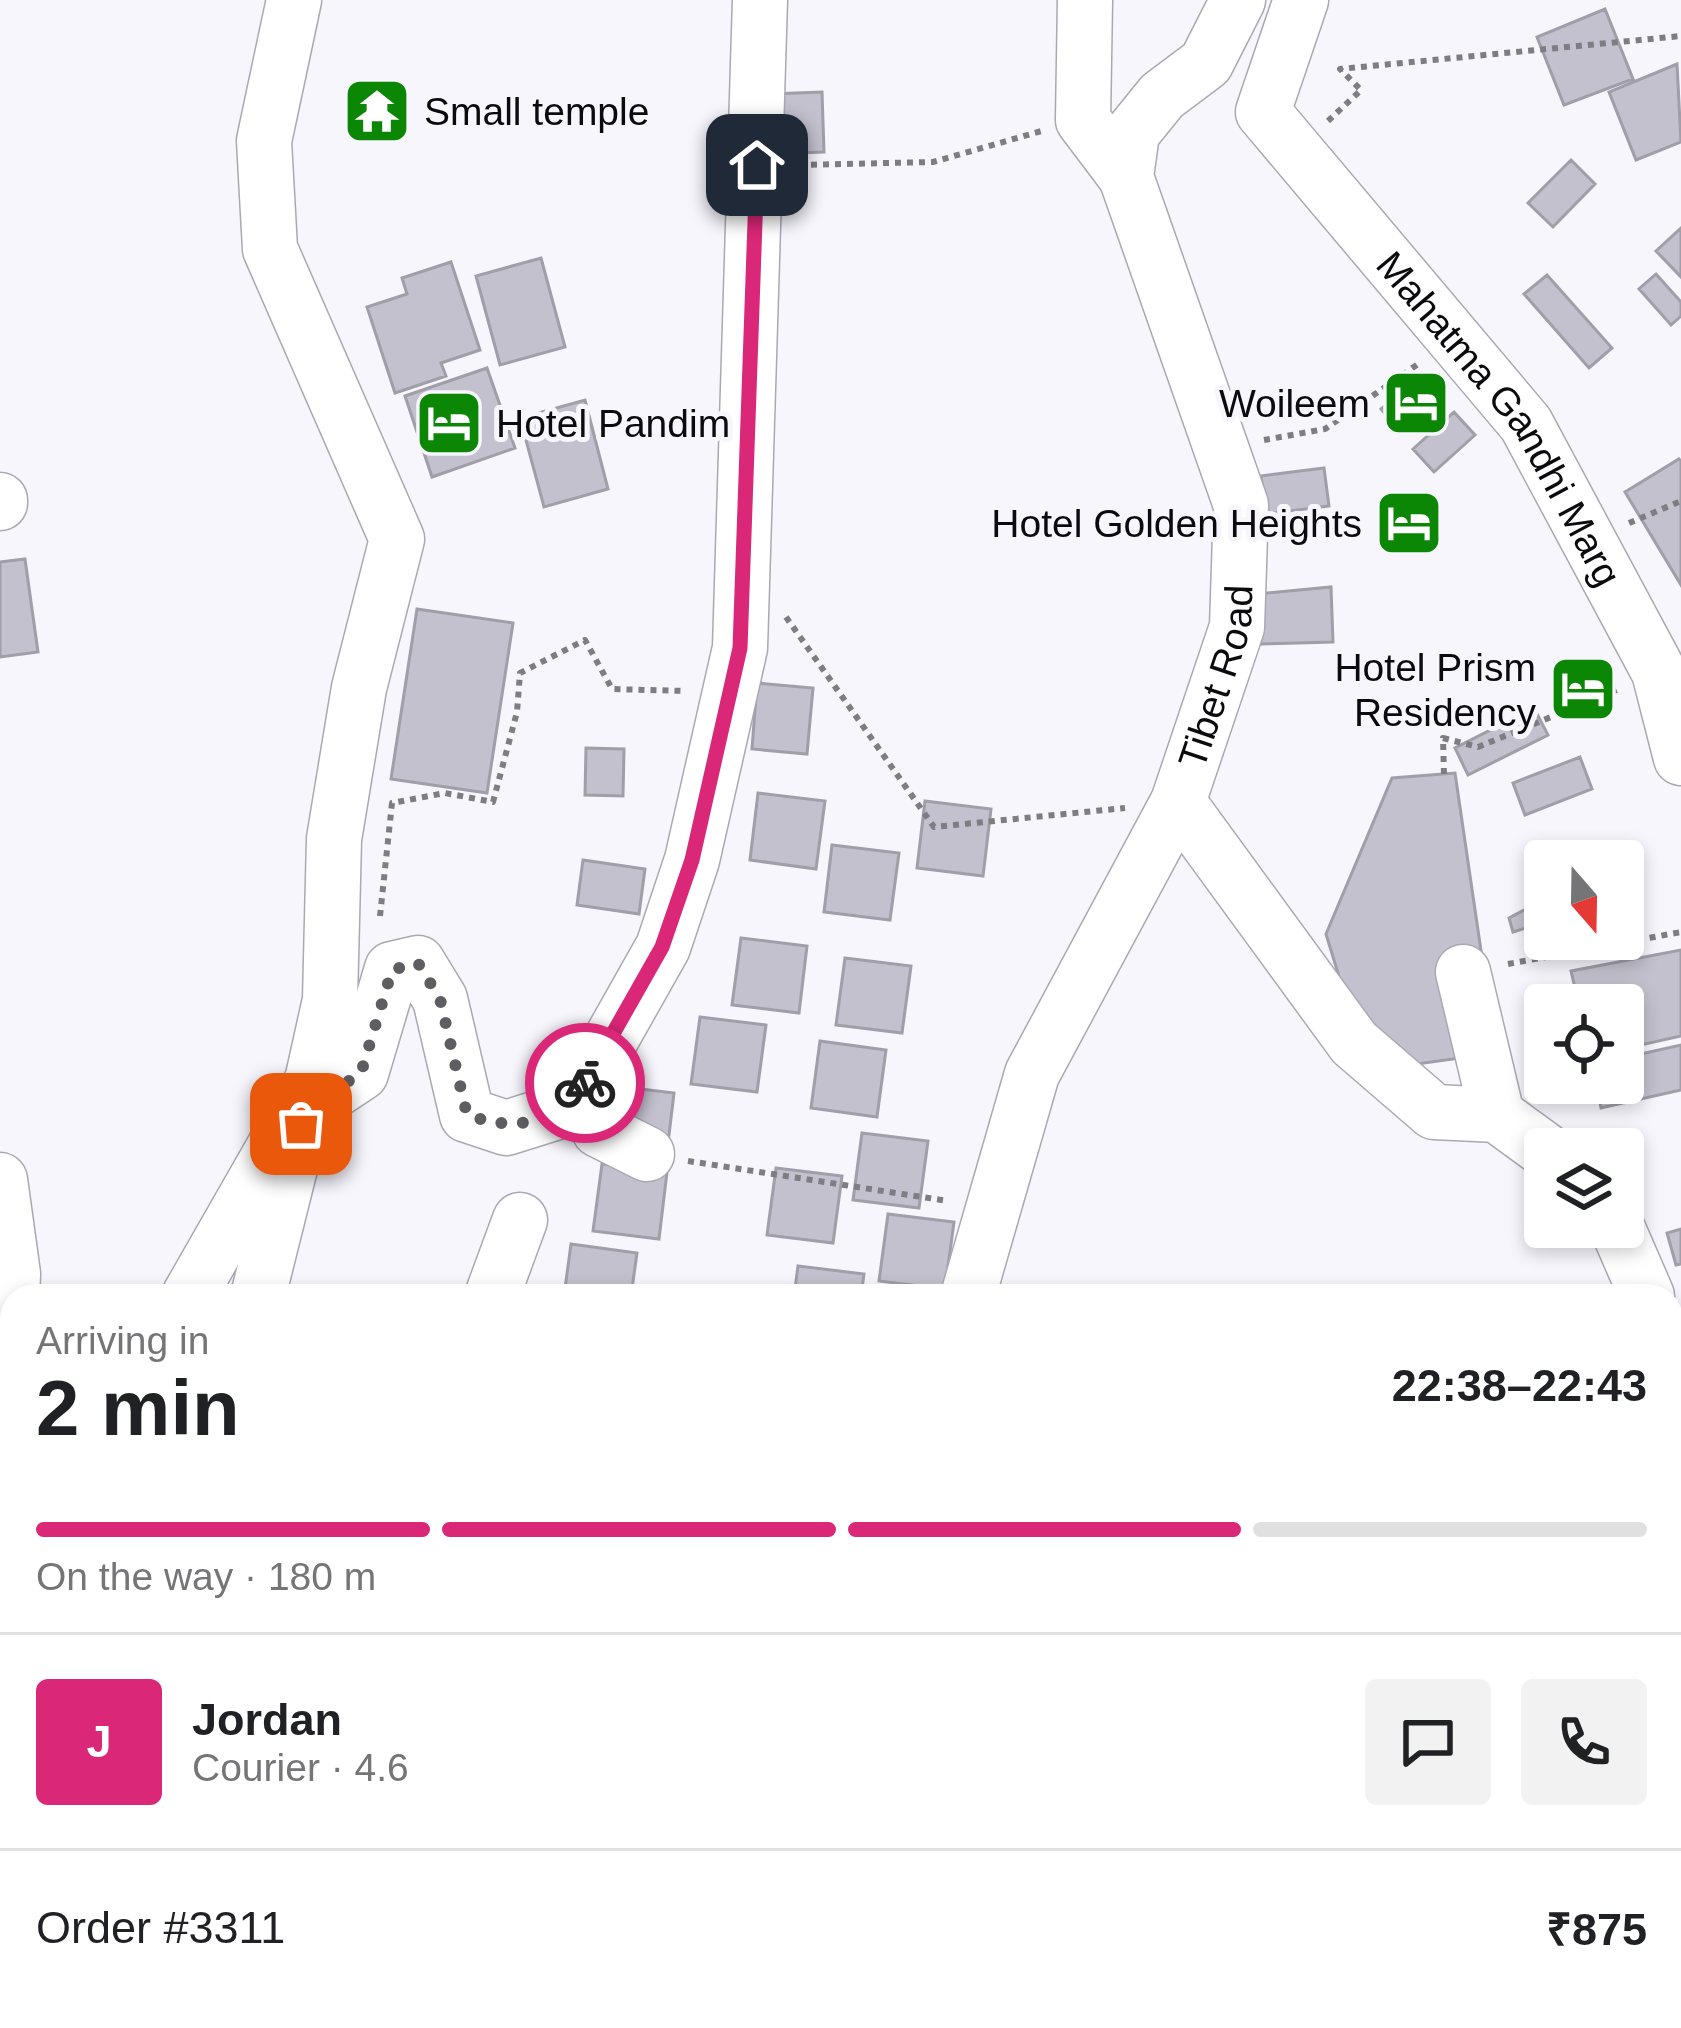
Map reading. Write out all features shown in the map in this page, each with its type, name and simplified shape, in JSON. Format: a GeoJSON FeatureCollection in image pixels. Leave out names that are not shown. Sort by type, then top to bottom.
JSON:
{"type":"FeatureCollection","features":[{"type":"Feature","properties":{"kind":"street"},"geometry":{"type":"LineString","coordinates":[[261,1284],[330,1000],[338,817],[358,688],[397,539],[270,249],[264,141],[294,0]]}},
{"type":"Feature","properties":{"kind":"street"},"geometry":{"type":"LineString","coordinates":[[312,1081],[334,1091],[361,1073],[392,970],[418,963],[440,999],[467,1115],[506,1128],[554,1114],[588,1080],[662,947],[692,860],[740,648],[760,0]]}},
{"type":"Feature","properties":{"kind":"street"},"geometry":{"type":"LineString","coordinates":[[1083,119],[1085,0]]}},
{"type":"Feature","properties":{"kind":"street"},"geometry":{"type":"LineString","coordinates":[[1126,177],[1132,133],[1162,96],[1206,63],[1238,0]]}},
{"type":"Feature","properties":{"kind":"street"},"geometry":{"type":"LineString","coordinates":[[1280,132],[1300,0]]}},
{"type":"Feature","properties":{"kind":"street","name":"Tibet Road"},"geometry":{"type":"LineString","coordinates":[[971,1284],[1032,1074],[1178,802],[1237,627],[1241,505],[1126,177],[1083,119]]}},
{"type":"Feature","properties":{"kind":"street","name":"Mahatma Gandhi Marg"},"geometry":{"type":"LineString","coordinates":[[1280,132],[1526,424],[1660,672],[1681,758]]}},
{"type":"Feature","properties":{"kind":"street"},"geometry":{"type":"LineString","coordinates":[[1178,802],[1354,1043],[1434,1112],[1497,1115],[1524,1135]]}},
{"type":"Feature","properties":{"kind":"street"},"geometry":{"type":"LineString","coordinates":[[1463,972],[1497,1115]]}},
{"type":"Feature","properties":{"kind":"street"},"geometry":{"type":"LineString","coordinates":[[588,1080],[599,1130],[647,1154]]}},
{"type":"Feature","properties":{"kind":"street"},"geometry":{"type":"LineString","coordinates":[[196,1284],[312,1081]]}},
{"type":"Feature","properties":{"kind":"street"},"geometry":{"type":"LineString","coordinates":[[0,1180],[13,1284]]}},
{"type":"Feature","properties":{"kind":"street"},"geometry":{"type":"LineString","coordinates":[[496,1284],[520,1220]]}},
{"type":"Feature","properties":{"kind":"street"},"geometry":{"type":"LineString","coordinates":[[1626,1248],[1642,1284]]}},
{"type":"Feature","properties":{"kind":"path"},"geometry":{"type":"LineString","coordinates":[[1280,132],[1360,90],[1340,69],[1681,36]]}},
{"type":"Feature","properties":{"kind":"path"},"geometry":{"type":"LineString","coordinates":[[757,165],[933,162],[1083,119]]}},
{"type":"Feature","properties":{"kind":"path"},"geometry":{"type":"LineString","coordinates":[[1219,447],[1325,429],[1455,338]]}},
{"type":"Feature","properties":{"kind":"path"},"geometry":{"type":"LineString","coordinates":[[1588,541],[1681,501]]}},
{"type":"Feature","properties":{"kind":"path"},"geometry":{"type":"LineString","coordinates":[[746,560],[934,827],[1178,802]]}},
{"type":"Feature","properties":{"kind":"path"},"geometry":{"type":"LineString","coordinates":[[380,918],[392,803],[445,793],[493,802],[517,712],[520,673],[584,640],[612,689],[688,691],[721,682],[740,648]]}},
{"type":"Feature","properties":{"kind":"path"},"geometry":{"type":"LineString","coordinates":[[1444,774],[1443,738],[1478,747],[1660,672]]}},
{"type":"Feature","properties":{"kind":"path"},"geometry":{"type":"LineString","coordinates":[[1463,972],[1681,932]]}},
{"type":"Feature","properties":{"kind":"path"},"geometry":{"type":"LineString","coordinates":[[647,1154],[993,1208]]}},
{"type":"Feature","properties":{"kind":"building"},"geometry":{"type":"Polygon","coordinates":[[[1605,9],[1633,79],[1564,105],[1537,37],[1605,9]]]}},
{"type":"Feature","properties":{"kind":"building"},"geometry":{"type":"Polygon","coordinates":[[[1677,64],[1681,142],[1636,160],[1609,92],[1677,64]]]}},
{"type":"Feature","properties":{"kind":"building"},"geometry":{"type":"Polygon","coordinates":[[[822,92],[824,152],[771,154],[769,94],[822,92]]]}},
{"type":"Feature","properties":{"kind":"building"},"geometry":{"type":"Polygon","coordinates":[[[1571,160],[1595,184],[1553,227],[1528,203],[1571,160]]]}},
{"type":"Feature","properties":{"kind":"building"},"geometry":{"type":"Polygon","coordinates":[[[1681,228],[1681,277],[1656,251],[1681,228]]]}},
{"type":"Feature","properties":{"kind":"building"},"geometry":{"type":"Polygon","coordinates":[[[541,258],[565,347],[500,365],[476,276],[541,258]]]}},
{"type":"Feature","properties":{"kind":"building"},"geometry":{"type":"Polygon","coordinates":[[[451,262],[480,350],[441,363],[446,376],[395,393],[367,307],[407,294],[402,278],[451,262]]]}},
{"type":"Feature","properties":{"kind":"building"},"geometry":{"type":"Polygon","coordinates":[[[1656,274],[1681,302],[1681,316],[1671,325],[1639,289],[1656,274]]]}},
{"type":"Feature","properties":{"kind":"building"},"geometry":{"type":"Polygon","coordinates":[[[1547,275],[1612,348],[1589,368],[1524,294],[1547,275]]]}},
{"type":"Feature","properties":{"kind":"building"},"geometry":{"type":"Polygon","coordinates":[[[487,368],[515,448],[432,477],[405,396],[487,368]]]}},
{"type":"Feature","properties":{"kind":"building"},"geometry":{"type":"Polygon","coordinates":[[[1423,374],[1442,396],[1399,431],[1381,409],[1423,374]]]}},
{"type":"Feature","properties":{"kind":"building"},"geometry":{"type":"Polygon","coordinates":[[[585,400],[608,489],[544,507],[520,418],[585,400]]]}},
{"type":"Feature","properties":{"kind":"building"},"geometry":{"type":"Polygon","coordinates":[[[1454,412],[1475,435],[1434,472],[1413,449],[1454,412]]]}},
{"type":"Feature","properties":{"kind":"building"},"geometry":{"type":"Polygon","coordinates":[[[1681,461],[1681,585],[1625,492],[1681,461]]]}},
{"type":"Feature","properties":{"kind":"building"},"geometry":{"type":"Polygon","coordinates":[[[1324,468],[1329,506],[1266,514],[1261,476],[1324,468]]]}},
{"type":"Feature","properties":{"kind":"building"},"geometry":{"type":"Polygon","coordinates":[[[25,559],[38,652],[0,657],[0,562],[25,559]]]}},
{"type":"Feature","properties":{"kind":"building"},"geometry":{"type":"Polygon","coordinates":[[[1331,587],[1333,642],[1261,644],[1257,594],[1331,587]]]}},
{"type":"Feature","properties":{"kind":"building"},"geometry":{"type":"Polygon","coordinates":[[[417,609],[513,623],[487,793],[391,779],[417,609]]]}},
{"type":"Feature","properties":{"kind":"building"},"geometry":{"type":"Polygon","coordinates":[[[757,683],[813,688],[807,754],[752,749],[757,683]]]}},
{"type":"Feature","properties":{"kind":"building"},"geometry":{"type":"Polygon","coordinates":[[[1534,708],[1548,735],[1468,775],[1455,748],[1534,708]]]}},
{"type":"Feature","properties":{"kind":"building"},"geometry":{"type":"Polygon","coordinates":[[[586,748],[624,749],[623,796],[585,795],[586,748]]]}},
{"type":"Feature","properties":{"kind":"building"},"geometry":{"type":"Polygon","coordinates":[[[1580,757],[1592,789],[1525,815],[1513,783],[1580,757]]]}},
{"type":"Feature","properties":{"kind":"building"},"geometry":{"type":"Polygon","coordinates":[[[1455,773],[1496,1053],[1403,1066],[1355,1029],[1326,934],[1392,778],[1455,773]]]}},
{"type":"Feature","properties":{"kind":"building"},"geometry":{"type":"Polygon","coordinates":[[[758,793],[825,801],[816,869],[750,860],[758,793]]]}},
{"type":"Feature","properties":{"kind":"building"},"geometry":{"type":"Polygon","coordinates":[[[925,801],[991,809],[983,876],[917,868],[925,801]]]}},
{"type":"Feature","properties":{"kind":"building"},"geometry":{"type":"Polygon","coordinates":[[[832,845],[899,853],[890,920],[824,912],[832,845]]]}},
{"type":"Feature","properties":{"kind":"building"},"geometry":{"type":"Polygon","coordinates":[[[583,860],[645,869],[639,914],[577,905],[583,860]]]}},
{"type":"Feature","properties":{"kind":"building"},"geometry":{"type":"Polygon","coordinates":[[[1524,910],[1524,929],[1513,932],[1509,918],[1524,910]]]}},
{"type":"Feature","properties":{"kind":"building"},"geometry":{"type":"Polygon","coordinates":[[[741,938],[807,946],[799,1013],[732,1005],[741,938]]]}},
{"type":"Feature","properties":{"kind":"building"},"geometry":{"type":"Polygon","coordinates":[[[1681,950],[1681,1036],[1644,1044],[1644,984],[1574,984],[1571,971],[1681,950]]]}},
{"type":"Feature","properties":{"kind":"building"},"geometry":{"type":"Polygon","coordinates":[[[845,958],[911,966],[902,1033],[836,1025],[845,958]]]}},
{"type":"Feature","properties":{"kind":"building"},"geometry":{"type":"Polygon","coordinates":[[[700,1017],[766,1025],[757,1092],[691,1084],[700,1017]]]}},
{"type":"Feature","properties":{"kind":"building"},"geometry":{"type":"Polygon","coordinates":[[[820,1041],[886,1050],[877,1117],[811,1108],[820,1041]]]}},
{"type":"Feature","properties":{"kind":"building"},"geometry":{"type":"Polygon","coordinates":[[[1681,1045],[1681,1090],[1644,1098],[1644,1053],[1681,1045]]]}},
{"type":"Feature","properties":{"kind":"building"},"geometry":{"type":"Polygon","coordinates":[[[608,1085],[674,1093],[666,1160],[600,1152],[608,1085]]]}},
{"type":"Feature","properties":{"kind":"building"},"geometry":{"type":"Polygon","coordinates":[[[862,1133],[928,1141],[919,1208],[853,1200],[862,1133]]]}},
{"type":"Feature","properties":{"kind":"building"},"geometry":{"type":"Polygon","coordinates":[[[602,1164],[667,1172],[659,1239],[593,1231],[602,1164]]]}},
{"type":"Feature","properties":{"kind":"building"},"geometry":{"type":"Polygon","coordinates":[[[776,1168],[842,1176],[833,1243],[767,1235],[776,1168]]]}},
{"type":"Feature","properties":{"kind":"building"},"geometry":{"type":"Polygon","coordinates":[[[888,1214],[954,1222],[946,1284],[879,1281],[888,1214]]]}},
{"type":"Feature","properties":{"kind":"building"},"geometry":{"type":"Polygon","coordinates":[[[1681,1229],[1681,1264],[1676,1265],[1667,1233],[1681,1229]]]}},
{"type":"Feature","properties":{"kind":"building"},"geometry":{"type":"Polygon","coordinates":[[[571,1244],[637,1253],[633,1284],[566,1284],[571,1244]]]}},
{"type":"Feature","properties":{"kind":"building"},"geometry":{"type":"Polygon","coordinates":[[[798,1266],[864,1274],[863,1284],[796,1284],[798,1266]]]}},
{"type":"Feature","properties":{"kind":"way so far"},"geometry":{"type":"LineString","coordinates":[[301,1124],[312,1081],[334,1091],[361,1073],[392,970],[418,963],[440,999],[467,1115],[506,1128],[554,1114],[585,1083]]}},
{"type":"Feature","properties":{"kind":"place","name":"Small temple"},"geometry":{"type":"Point","coordinates":[377,111]}},
{"type":"Feature","properties":{"kind":"place","name":"Woileem"},"geometry":{"type":"Point","coordinates":[1416,403]}},
{"type":"Feature","properties":{"kind":"place","name":"Hotel Pandim"},"geometry":{"type":"Point","coordinates":[449,423]}},
{"type":"Feature","properties":{"kind":"place","name":"Hotel Golden Heights"},"geometry":{"type":"Point","coordinates":[1409,523]}},
{"type":"Feature","properties":{"kind":"place","name":"Hotel Prism Residency"},"geometry":{"type":"Point","coordinates":[1583,689]}},
{"type":"Feature","properties":{"kind":"route"},"geometry":{"type":"LineString","coordinates":[[585,1083],[622,1026],[662,947],[692,860],[740,648],[757,165]]}}]}
